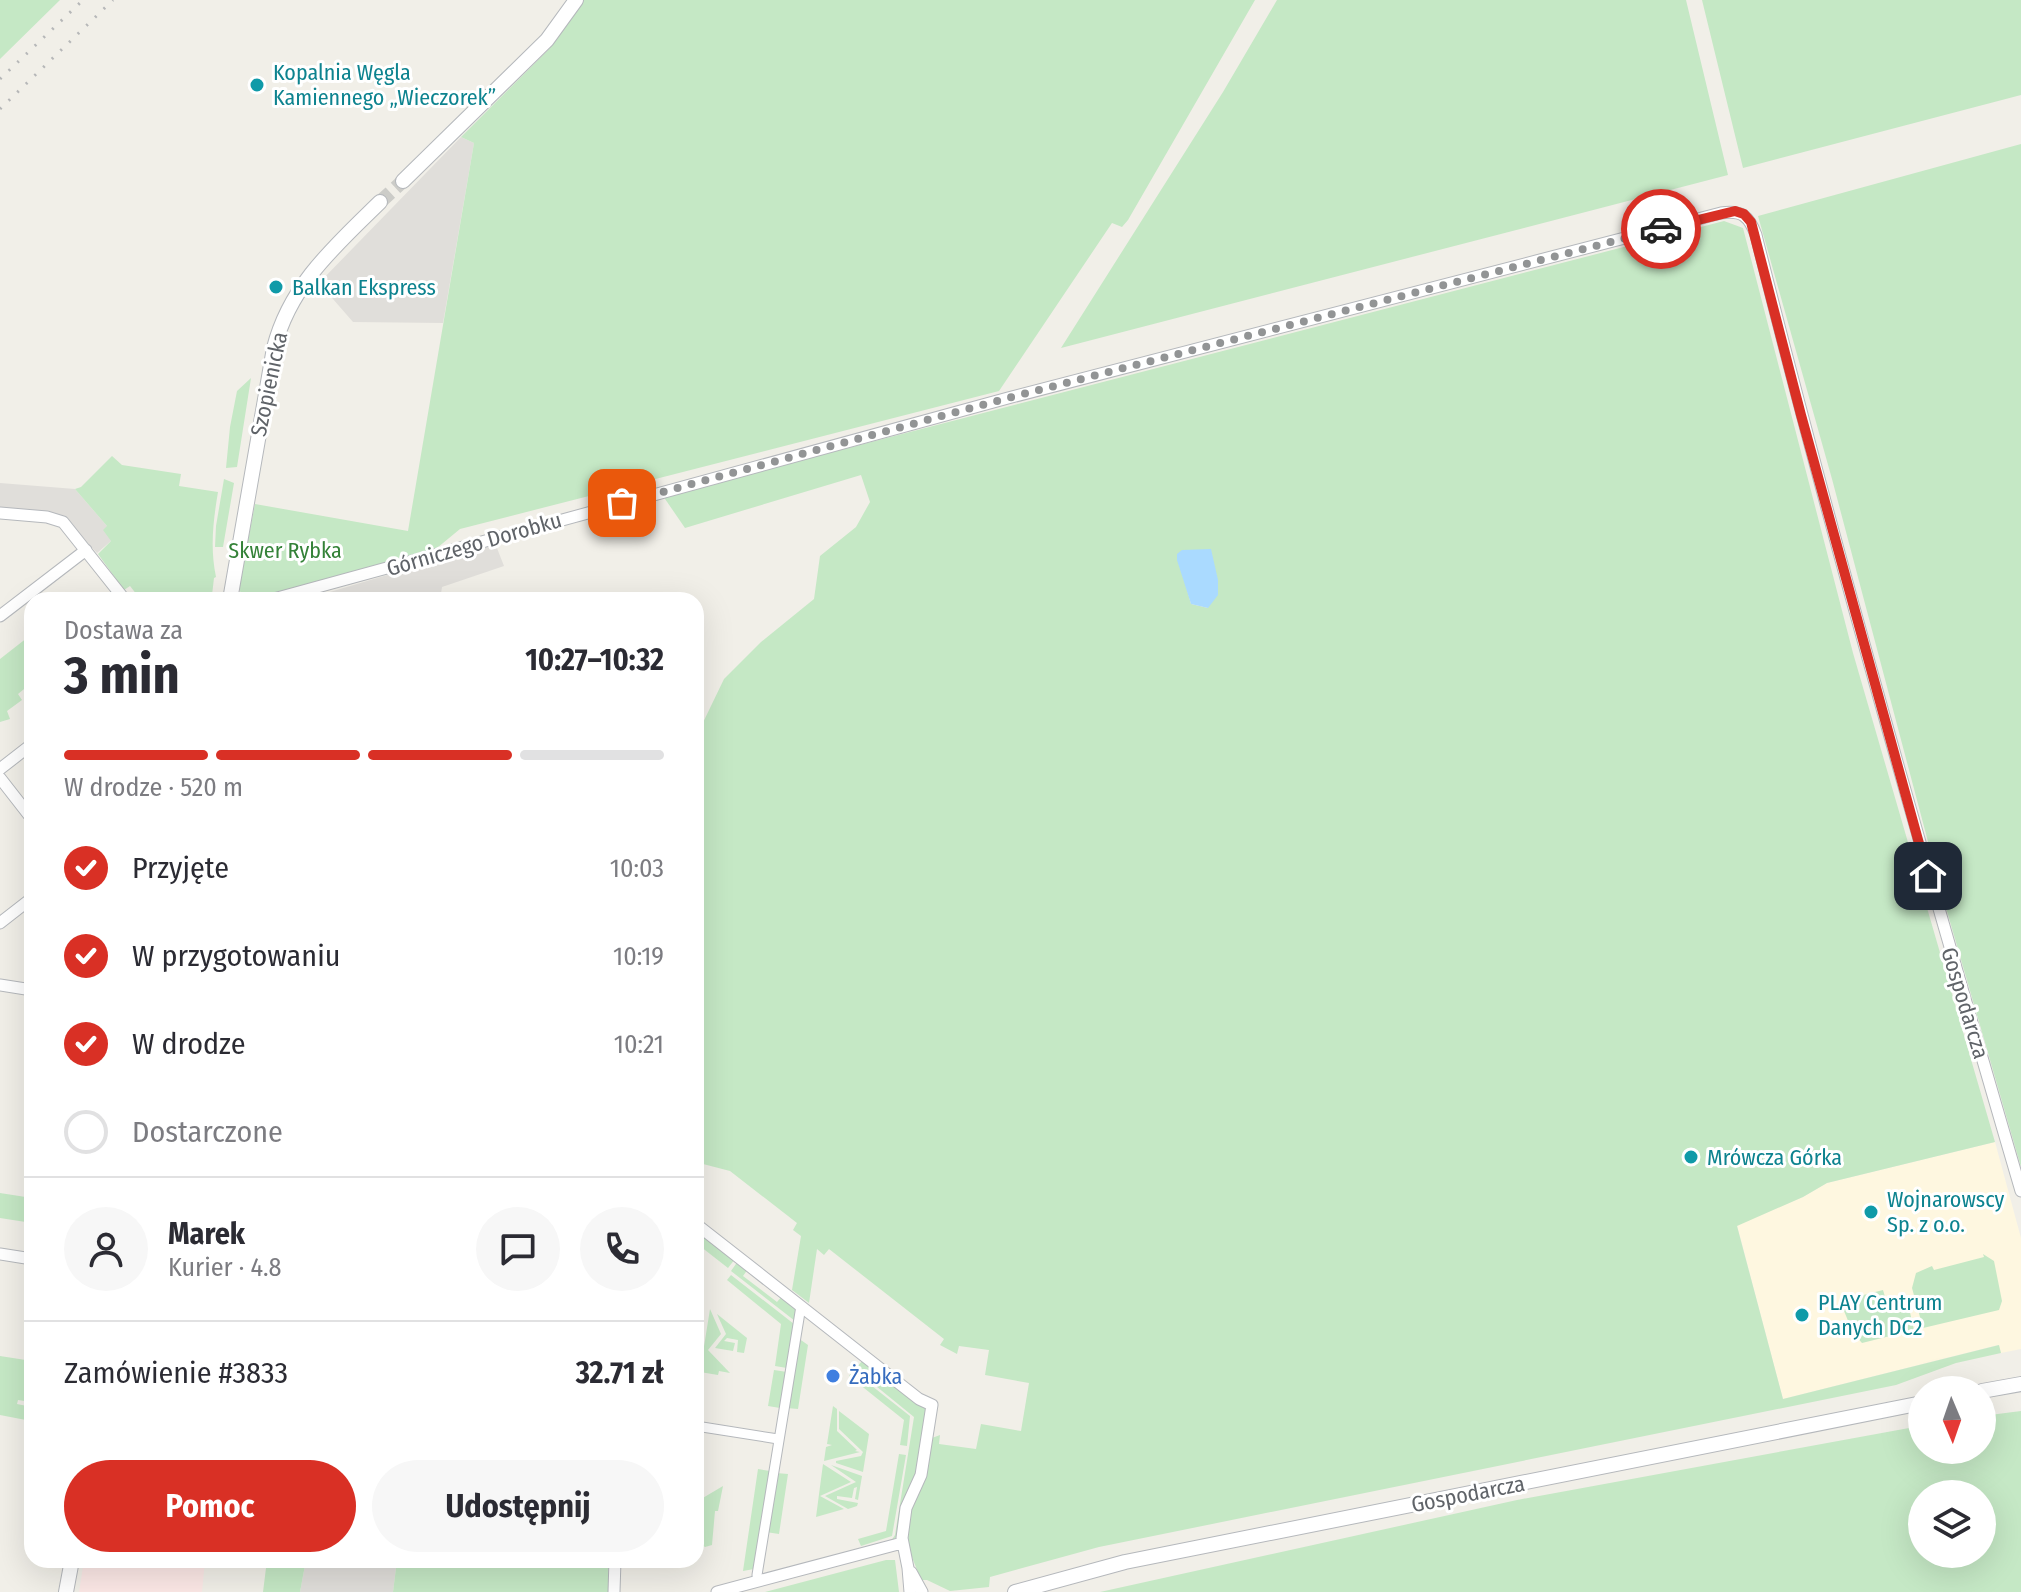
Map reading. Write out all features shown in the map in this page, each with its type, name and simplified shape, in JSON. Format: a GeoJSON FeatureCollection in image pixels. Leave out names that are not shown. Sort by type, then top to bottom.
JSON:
{"type":"FeatureCollection","features":[{"type":"Feature","properties":{"kind":"street"},"geometry":{"type":"LineString","coordinates":[[403,181],[547,40],[576,0]]}},
{"type":"Feature","properties":{"kind":"street","name":"Szopienicka"},"geometry":{"type":"LineString","coordinates":[[231,592],[274,348],[283,320],[304,281],[380,202]]}},
{"type":"Feature","properties":{"kind":"street","name":"Górniczego Dorobku"},"geometry":{"type":"LineString","coordinates":[[299,592],[1008,398],[1721,213],[1735,211],[1744,214]]}},
{"type":"Feature","properties":{"kind":"street","name":"Gospodarcza"},"geometry":{"type":"LineString","coordinates":[[1744,214],[1756,235],[1801,415],[1937,907],[2021,1191]]}},
{"type":"Feature","properties":{"kind":"street"},"geometry":{"type":"LineString","coordinates":[[0,513],[54,518],[69,528],[119,592]]}},
{"type":"Feature","properties":{"kind":"street"},"geometry":{"type":"LineString","coordinates":[[31,592],[86,550]]}},
{"type":"Feature","properties":{"kind":"street"},"geometry":{"type":"LineString","coordinates":[[0,616],[24,598]]}},
{"type":"Feature","properties":{"kind":"street"},"geometry":{"type":"LineString","coordinates":[[0,769],[24,750]]}},
{"type":"Feature","properties":{"kind":"street"},"geometry":{"type":"LineString","coordinates":[[0,778],[24,809]]}},
{"type":"Feature","properties":{"kind":"street"},"geometry":{"type":"LineString","coordinates":[[0,923],[24,904]]}},
{"type":"Feature","properties":{"kind":"street"},"geometry":{"type":"LineString","coordinates":[[0,985],[24,989]]}},
{"type":"Feature","properties":{"kind":"street"},"geometry":{"type":"LineString","coordinates":[[704,1230],[919,1399],[932,1405],[921,1475],[906,1508],[902,1543],[910,1592]]}},
{"type":"Feature","properties":{"kind":"street"},"geometry":{"type":"LineString","coordinates":[[0,1254],[24,1258]]}},
{"type":"Feature","properties":{"kind":"street"},"geometry":{"type":"LineString","coordinates":[[758,1581],[801,1306]]}},
{"type":"Feature","properties":{"kind":"street"},"geometry":{"type":"LineString","coordinates":[[1996,1388],[2020,1384]]}},
{"type":"Feature","properties":{"kind":"street","name":"Gospodarcza"},"geometry":{"type":"LineString","coordinates":[[1015,1592],[1109,1565],[1908,1406]]}},
{"type":"Feature","properties":{"kind":"street"},"geometry":{"type":"LineString","coordinates":[[704,1427],[778,1439]]}},
{"type":"Feature","properties":{"kind":"street"},"geometry":{"type":"LineString","coordinates":[[717,1592],[902,1543]]}},
{"type":"Feature","properties":{"kind":"street"},"geometry":{"type":"LineString","coordinates":[[66,1592],[70,1568]]}},
{"type":"Feature","properties":{"kind":"street"},"geometry":{"type":"LineString","coordinates":[[614,1592],[615,1568]]}},
{"type":"Feature","properties":{"kind":"street"},"geometry":{"type":"LineString","coordinates":[[908,1568],[922,1592]]}},
{"type":"Feature","properties":{"kind":"shaded area"},"geometry":{"type":"Polygon","coordinates":[[[461,137],[474,143],[443,323],[353,322],[319,283],[461,137]]]}},
{"type":"Feature","properties":{"kind":"shaded area"},"geometry":{"type":"Polygon","coordinates":[[[0,483],[75,489],[107,526],[111,541],[97,553],[64,518],[0,510],[0,483]]]}},
{"type":"Feature","properties":{"kind":"shaded area"},"geometry":{"type":"Polygon","coordinates":[[[495,543],[504,566],[442,587],[441,592],[330,592],[495,543]]]}},
{"type":"Feature","properties":{"kind":"shaded area"},"geometry":{"type":"Polygon","coordinates":[[[1995,1142],[2021,1238],[2021,1349],[2001,1353],[1998,1345],[1783,1399],[1737,1225],[1803,1197],[1827,1183],[1995,1142]]]}},
{"type":"Feature","properties":{"kind":"shaded area"},"geometry":{"type":"Polygon","coordinates":[[[83,1568],[204,1568],[202,1592],[79,1592],[83,1568]]]}},
{"type":"Feature","properties":{"kind":"shaded area"},"geometry":{"type":"Polygon","coordinates":[[[304,1568],[396,1568],[393,1592],[300,1592],[304,1568]]]}},
{"type":"Feature","properties":{"kind":"green space"},"geometry":{"type":"Polygon","coordinates":[[[0,0],[60,0],[0,59],[0,0]]]}},
{"type":"Feature","properties":{"kind":"green space","name":"Skwer Rybka"},"geometry":{"type":"Polygon","coordinates":[[[583,0],[1255,0],[1128,220],[1122,227],[1112,223],[999,391],[460,529],[437,548],[280,592],[241,592],[239,587],[255,504],[408,531],[474,143],[461,137],[549,49],[583,0]]]}},
{"type":"Feature","properties":{"kind":"green space"},"geometry":{"type":"Polygon","coordinates":[[[1277,0],[1686,0],[1728,175],[1061,348],[1223,92],[1277,0]]]}},
{"type":"Feature","properties":{"kind":"green space"},"geometry":{"type":"Polygon","coordinates":[[[1702,0],[2021,0],[2021,95],[1743,168],[1702,0]]]}},
{"type":"Feature","properties":{"kind":"green space"},"geometry":{"type":"Polygon","coordinates":[[[2021,144],[2021,1167],[1940,887],[1832,479],[1758,216],[2021,144]]]}},
{"type":"Feature","properties":{"kind":"green space"},"geometry":{"type":"Polygon","coordinates":[[[1724,221],[1743,228],[1853,653],[1995,1142],[1827,1183],[1737,1226],[1783,1399],[1999,1345],[2001,1353],[1956,1363],[1921,1376],[1908,1376],[1908,1381],[1896,1385],[1099,1547],[990,1577],[989,1587],[950,1591],[921,1580],[906,1542],[910,1512],[923,1485],[932,1438],[940,1435],[939,1444],[976,1449],[981,1424],[1021,1431],[1029,1383],[985,1375],[989,1350],[959,1346],[957,1354],[940,1345],[944,1339],[829,1249],[824,1255],[817,1249],[809,1303],[792,1290],[801,1236],[793,1230],[797,1223],[730,1171],[704,1164],[704,720],[724,679],[761,642],[814,599],[820,556],[856,527],[870,502],[861,475],[685,528],[663,496],[1724,221]],[[1177,554],[1191,604],[1208,608],[1177,554]]]}},
{"type":"Feature","properties":{"kind":"green space"},"geometry":{"type":"Polygon","coordinates":[[[251,378],[237,467],[226,468],[237,391],[251,378]]]}},
{"type":"Feature","properties":{"kind":"green space"},"geometry":{"type":"Polygon","coordinates":[[[112,456],[122,465],[181,474],[179,486],[218,492],[213,535],[216,577],[212,592],[135,592],[130,586],[124,590],[98,554],[111,541],[103,530],[107,526],[75,489],[81,487],[112,456]]]}},
{"type":"Feature","properties":{"kind":"green space"},"geometry":{"type":"Polygon","coordinates":[[[224,479],[234,483],[223,547],[215,547],[216,526],[224,479]]]}},
{"type":"Feature","properties":{"kind":"green space"},"geometry":{"type":"Polygon","coordinates":[[[24,640],[24,689],[18,694],[22,700],[7,711],[10,719],[0,722],[0,659],[24,640]]]}},
{"type":"Feature","properties":{"kind":"green space"},"geometry":{"type":"Polygon","coordinates":[[[0,1193],[24,1197],[24,1222],[0,1218],[0,1193]]]}},
{"type":"Feature","properties":{"kind":"green space"},"geometry":{"type":"Polygon","coordinates":[[[704,1235],[735,1259],[728,1268],[704,1249],[704,1235]]]}},
{"type":"Feature","properties":{"kind":"green space"},"geometry":{"type":"Polygon","coordinates":[[[1983,1254],[1994,1261],[2002,1301],[1999,1310],[1923,1328],[1912,1288],[1916,1273],[1932,1266],[1934,1270],[1984,1257],[1983,1254]]]}},
{"type":"Feature","properties":{"kind":"green space"},"geometry":{"type":"Polygon","coordinates":[[[738,1261],[748,1269],[743,1276],[777,1302],[782,1296],[796,1309],[795,1321],[731,1271],[738,1261]]]}},
{"type":"Feature","properties":{"kind":"green space"},"geometry":{"type":"Polygon","coordinates":[[[731,1275],[794,1324],[787,1368],[775,1366],[781,1324],[727,1280],[731,1275]]]}},
{"type":"Feature","properties":{"kind":"green space"},"geometry":{"type":"Polygon","coordinates":[[[1883,1290],[1890,1313],[1909,1308],[1914,1330],[1862,1343],[1853,1333],[1840,1301],[1883,1290]]]}},
{"type":"Feature","properties":{"kind":"green space"},"geometry":{"type":"Polygon","coordinates":[[[710,1309],[721,1334],[708,1350],[730,1373],[704,1373],[704,1346],[710,1309]]]}},
{"type":"Feature","properties":{"kind":"green space"},"geometry":{"type":"Polygon","coordinates":[[[717,1314],[747,1338],[744,1353],[737,1352],[738,1340],[727,1338],[724,1341],[735,1343],[733,1351],[715,1348],[726,1334],[717,1314]]]}},
{"type":"Feature","properties":{"kind":"green space"},"geometry":{"type":"Polygon","coordinates":[[[798,1338],[808,1345],[798,1409],[787,1408],[798,1338]]]}},
{"type":"Feature","properties":{"kind":"green space"},"geometry":{"type":"Polygon","coordinates":[[[0,1356],[24,1360],[24,1401],[18,1400],[17,1404],[24,1405],[24,1420],[0,1415],[0,1356]]]}},
{"type":"Feature","properties":{"kind":"green space"},"geometry":{"type":"Polygon","coordinates":[[[863,1360],[925,1408],[927,1413],[917,1475],[898,1536],[891,1541],[895,1535],[914,1417],[855,1369],[863,1360]]]}},
{"type":"Feature","properties":{"kind":"green space"},"geometry":{"type":"Polygon","coordinates":[[[774,1370],[787,1372],[780,1408],[768,1406],[774,1370]]]}},
{"type":"Feature","properties":{"kind":"green space"},"geometry":{"type":"Polygon","coordinates":[[[853,1371],[910,1416],[907,1446],[900,1445],[904,1420],[849,1376],[853,1371]]]}},
{"type":"Feature","properties":{"kind":"green space"},"geometry":{"type":"Polygon","coordinates":[[[833,1406],[837,1409],[837,1431],[855,1451],[860,1452],[824,1461],[826,1447],[832,1445],[827,1444],[833,1406]]]}},
{"type":"Feature","properties":{"kind":"green space"},"geometry":{"type":"Polygon","coordinates":[[[839,1411],[869,1434],[863,1472],[836,1463],[861,1456],[863,1452],[839,1429],[839,1411]]]}},
{"type":"Feature","properties":{"kind":"green space"},"geometry":{"type":"Polygon","coordinates":[[[2021,1411],[2021,1592],[1100,1592],[1517,1500],[1908,1428],[1908,1464],[1996,1464],[1996,1414],[2021,1411]]]}},
{"type":"Feature","properties":{"kind":"green space"},"geometry":{"type":"Polygon","coordinates":[[[899,1454],[906,1455],[892,1536],[861,1546],[858,1539],[886,1531],[899,1454]]]}},
{"type":"Feature","properties":{"kind":"green space"},"geometry":{"type":"Polygon","coordinates":[[[823,1464],[851,1482],[820,1496],[844,1509],[816,1517],[823,1464]]]}},
{"type":"Feature","properties":{"kind":"green space"},"geometry":{"type":"Polygon","coordinates":[[[831,1465],[862,1476],[858,1500],[855,1499],[857,1487],[852,1498],[837,1496],[837,1499],[858,1503],[857,1506],[848,1509],[825,1496],[856,1482],[831,1465]]]}},
{"type":"Feature","properties":{"kind":"green space"},"geometry":{"type":"Polygon","coordinates":[[[758,1469],[770,1471],[754,1569],[743,1571],[758,1469]]]}},
{"type":"Feature","properties":{"kind":"green space"},"geometry":{"type":"Polygon","coordinates":[[[776,1473],[788,1474],[779,1534],[766,1532],[776,1473]]]}},
{"type":"Feature","properties":{"kind":"green space"},"geometry":{"type":"Polygon","coordinates":[[[723,1486],[718,1511],[715,1511],[712,1545],[705,1547],[704,1546],[704,1497],[723,1486]]]}},
{"type":"Feature","properties":{"kind":"green space"},"geometry":{"type":"Polygon","coordinates":[[[895,1560],[899,1592],[765,1592],[895,1560]]]}},
{"type":"Feature","properties":{"kind":"green space"},"geometry":{"type":"Polygon","coordinates":[[[266,1568],[304,1568],[300,1592],[263,1592],[266,1568]]]}},
{"type":"Feature","properties":{"kind":"green space"},"geometry":{"type":"Polygon","coordinates":[[[396,1568],[608,1568],[609,1592],[393,1592],[396,1568]]]}},
{"type":"Feature","properties":{"kind":"water"},"geometry":{"type":"Polygon","coordinates":[[[1211,549],[1218,595],[1208,608],[1191,604],[1177,554],[1182,550],[1211,549]]]}},
{"type":"Feature","properties":{"kind":"tunnel"},"geometry":{"type":"LineString","coordinates":[[380,202],[403,181]]}},
{"type":"Feature","properties":{"kind":"railway"},"geometry":{"type":"LineString","coordinates":[[0,79],[83,0]]}},
{"type":"Feature","properties":{"kind":"railway"},"geometry":{"type":"LineString","coordinates":[[0,109],[113,0]]}},
{"type":"Feature","properties":{"kind":"way so far"},"geometry":{"type":"LineString","coordinates":[[622,503],[1008,398],[1661,229]]}},
{"type":"Feature","properties":{"kind":"place","name":"Kopalnia Węgla Kamiennego „Wieczorek”"},"geometry":{"type":"Point","coordinates":[257,85]}},
{"type":"Feature","properties":{"kind":"place","name":"Balkan Ekspress"},"geometry":{"type":"Point","coordinates":[276,287]}},
{"type":"Feature","properties":{"kind":"place","name":"Mrówcza Górka"},"geometry":{"type":"Point","coordinates":[1691,1157]}},
{"type":"Feature","properties":{"kind":"place","name":"Wojnarowscy Sp. z o.o."},"geometry":{"type":"Point","coordinates":[1871,1212]}},
{"type":"Feature","properties":{"kind":"place","name":"PLAY Centrum Danych DC2"},"geometry":{"type":"Point","coordinates":[1802,1315]}},
{"type":"Feature","properties":{"kind":"place","name":"Żabka"},"geometry":{"type":"Point","coordinates":[833,1376]}},
{"type":"Feature","properties":{"kind":"route"},"geometry":{"type":"LineString","coordinates":[[1661,229],[1735,211],[1744,214],[1751,222],[1928,876]]}}]}
